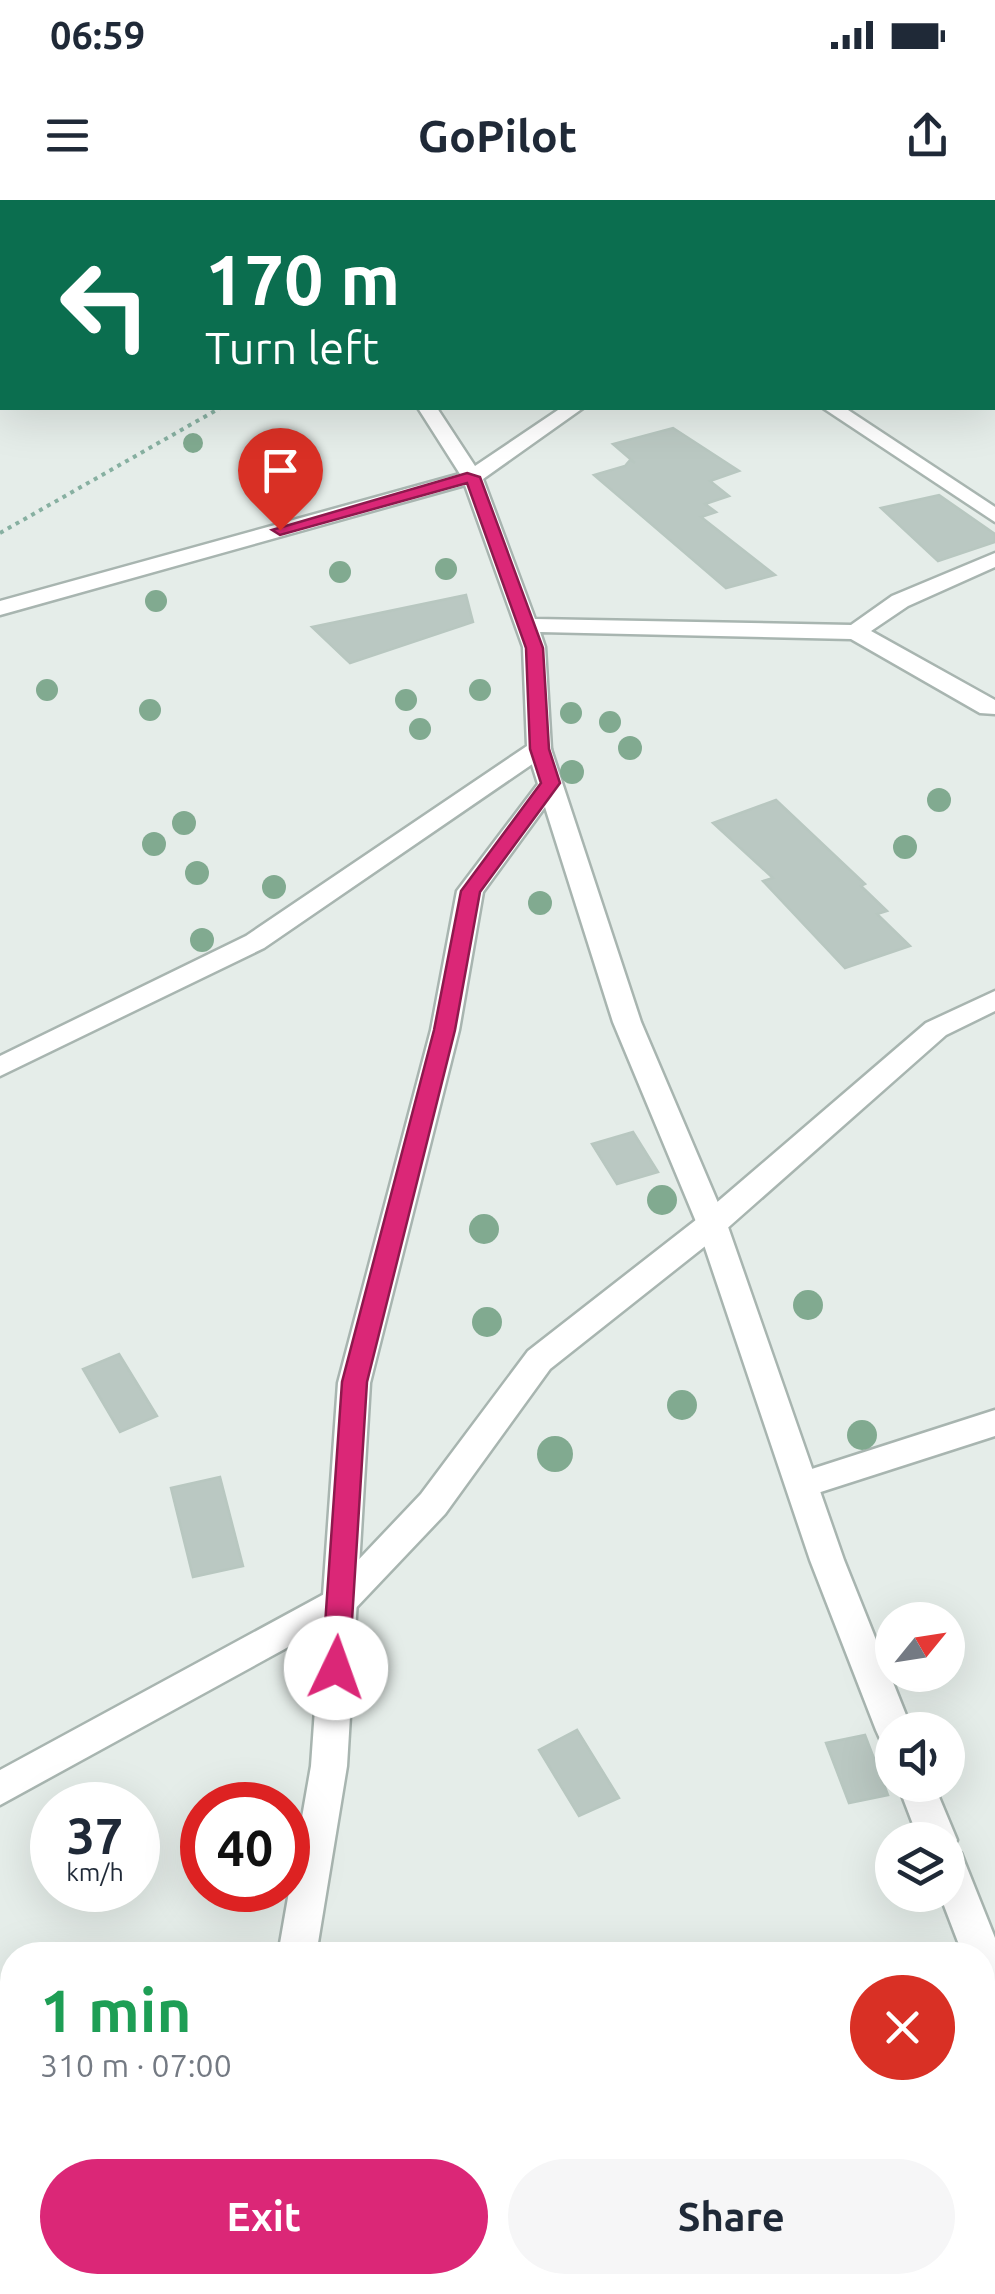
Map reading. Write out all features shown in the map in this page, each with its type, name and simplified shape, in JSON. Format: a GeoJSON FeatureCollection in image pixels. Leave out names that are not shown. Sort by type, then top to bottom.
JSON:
{"type":"FeatureCollection","features":[{"type":"Feature","properties":{"kind":"street"},"geometry":{"type":"LineString","coordinates":[[429,410],[472,477],[526,625],[534,648],[540,749],[627,1022],[712,1224],[802,1485],[887,1712]]}},
{"type":"Feature","properties":{"kind":"street"},"geometry":{"type":"LineString","coordinates":[[0,608],[472,477],[570,410]]}},
{"type":"Feature","properties":{"kind":"street"},"geometry":{"type":"LineString","coordinates":[[836,410],[995,516]]}},
{"type":"Feature","properties":{"kind":"street"},"geometry":{"type":"LineString","coordinates":[[856,632],[900,602],[995,560]]}},
{"type":"Feature","properties":{"kind":"street"},"geometry":{"type":"LineString","coordinates":[[526,625],[856,632],[988,708],[995,708]]}},
{"type":"Feature","properties":{"kind":"street"},"geometry":{"type":"LineString","coordinates":[[0,1067],[255,942],[540,749]]}},
{"type":"Feature","properties":{"kind":"street"},"geometry":{"type":"LineString","coordinates":[[302,1942],[329,1766],[354,1382],[445,1030],[470,891],[550,783]]}},
{"type":"Feature","properties":{"kind":"street"},"geometry":{"type":"LineString","coordinates":[[0,1789],[340,1602],[433,1504],[539,1360],[712,1224],[936,1030],[995,1000]]}},
{"type":"Feature","properties":{"kind":"street"},"geometry":{"type":"LineString","coordinates":[[802,1485],[995,1422]]}},
{"type":"Feature","properties":{"kind":"street"},"geometry":{"type":"LineString","coordinates":[[965,1910],[977,1942]]}},
{"type":"Feature","properties":{"kind":"path"},"geometry":{"type":"LineString","coordinates":[[0,533],[216,410]]}},
{"type":"Feature","properties":{"kind":"building"},"geometry":{"type":"Polygon","coordinates":[[[673,428],[739,471],[710,481],[729,496],[705,504],[716,512],[701,517],[775,575],[726,588],[594,475],[625,466],[630,460],[635,463],[613,444],[673,428]]]}},
{"type":"Feature","properties":{"kind":"building"},"geometry":{"type":"Polygon","coordinates":[[[939,495],[995,534],[995,542],[938,561],[881,508],[939,495]]]}},
{"type":"Feature","properties":{"kind":"building"},"geometry":{"type":"Polygon","coordinates":[[[466,595],[473,622],[350,663],[312,627],[466,595]]]}},
{"type":"Feature","properties":{"kind":"building"},"geometry":{"type":"Polygon","coordinates":[[[776,800],[865,884],[861,886],[887,911],[877,914],[910,946],[845,968],[763,881],[773,878],[713,823],[776,800]]]}},
{"type":"Feature","properties":{"kind":"building"},"geometry":{"type":"Polygon","coordinates":[[[633,1132],[658,1172],[617,1184],[592,1144],[633,1132]]]}},
{"type":"Feature","properties":{"kind":"building"},"geometry":{"type":"Polygon","coordinates":[[[119,1354],[157,1416],[120,1432],[83,1369],[119,1354]]]}},
{"type":"Feature","properties":{"kind":"building"},"geometry":{"type":"Polygon","coordinates":[[[220,1477],[243,1566],[193,1577],[171,1488],[220,1477]]]}},
{"type":"Feature","properties":{"kind":"building"},"geometry":{"type":"Polygon","coordinates":[[[577,1730],[619,1798],[579,1816],[539,1750],[577,1730]]]}},
{"type":"Feature","properties":{"kind":"building"},"geometry":{"type":"Polygon","coordinates":[[[865,1735],[875,1761],[875,1798],[849,1803],[826,1743],[865,1735]]]}},
{"type":"Feature","properties":{"kind":"route"},"geometry":{"type":"LineString","coordinates":[[280,530],[472,477],[534,648],[540,749],[550,783],[470,891],[445,1030],[354,1382],[336,1668]]}}]}
